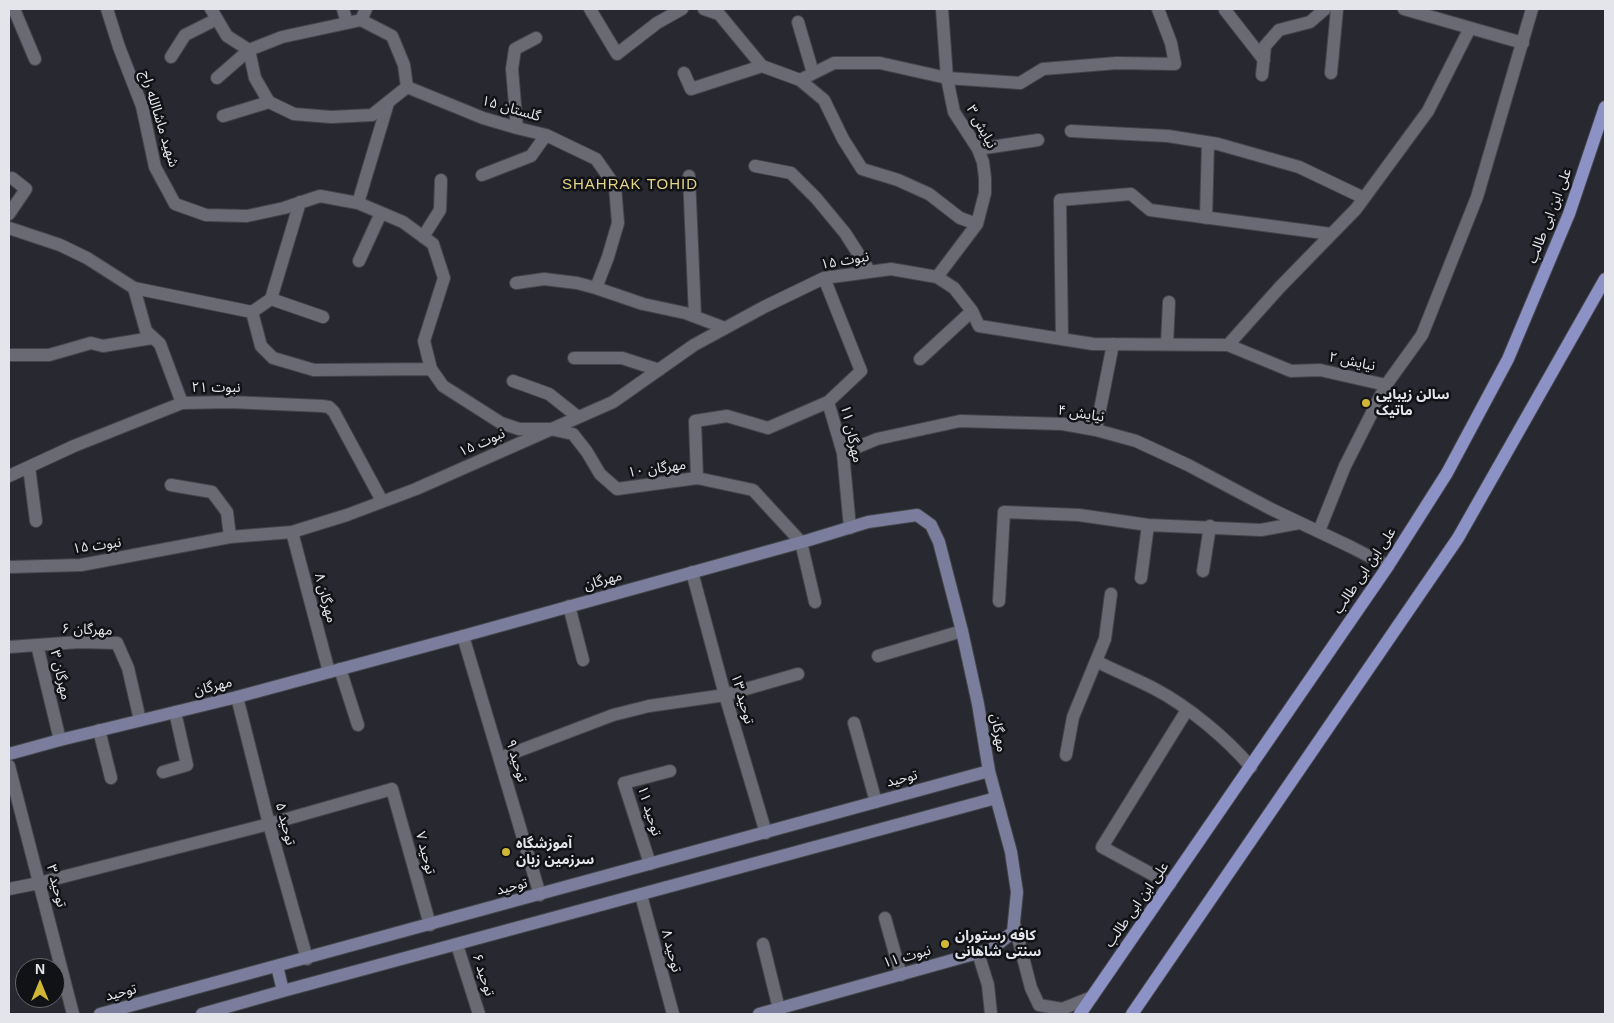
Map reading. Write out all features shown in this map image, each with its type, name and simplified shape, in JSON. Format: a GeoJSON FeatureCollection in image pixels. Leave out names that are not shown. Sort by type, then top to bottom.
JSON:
{"type":"FeatureCollection","features":[{"type":"Feature","properties":{"kind":"main road","name":"علی ابن ابی طالب"},"geometry":{"type":"LineString","coordinates":[[1080,1014],[1388,566],[1447,473],[1508,359],[1569,214],[1605,107]]}},
{"type":"Feature","properties":{"kind":"main road"},"geometry":{"type":"LineString","coordinates":[[1132,1014],[1458,538],[1605,279]]}},
{"type":"Feature","properties":{"kind":"street"},"geometry":{"type":"LineString","coordinates":[[14,9],[35,59]]}},
{"type":"Feature","properties":{"kind":"street","name":"شهید ماشاالله راج"},"geometry":{"type":"LineString","coordinates":[[106,9],[142,106],[155,167],[175,204],[206,215],[247,216],[284,208],[320,196],[358,203],[402,222],[433,244],[444,278],[424,341],[431,369],[443,386],[501,423],[519,429],[550,429]]}},
{"type":"Feature","properties":{"kind":"street"},"geometry":{"type":"LineString","coordinates":[[343,9],[347,23]]}},
{"type":"Feature","properties":{"kind":"street"},"geometry":{"type":"LineString","coordinates":[[590,9],[617,54],[657,22],[682,9]]}},
{"type":"Feature","properties":{"kind":"street"},"geometry":{"type":"LineString","coordinates":[[704,9],[719,14],[762,66],[800,80],[824,100],[843,139],[862,169],[898,180],[929,194],[960,218],[977,224]]}},
{"type":"Feature","properties":{"kind":"street","name":"نیایش ۳"},"geometry":{"type":"LineString","coordinates":[[937,277],[977,224],[985,193],[983,162],[978,149],[954,112],[947,78],[942,9]]}},
{"type":"Feature","properties":{"kind":"street"},"geometry":{"type":"LineString","coordinates":[[800,80],[834,63],[880,63],[947,78],[1020,83],[1043,69],[1117,63],[1174,64],[1171,43],[1158,9]]}},
{"type":"Feature","properties":{"kind":"street"},"geometry":{"type":"LineString","coordinates":[[1262,75],[1265,46],[1279,30],[1310,22],[1325,9]]}},
{"type":"Feature","properties":{"kind":"street"},"geometry":{"type":"LineString","coordinates":[[1331,73],[1337,9]]}},
{"type":"Feature","properties":{"kind":"street"},"geometry":{"type":"LineString","coordinates":[[1404,9],[1523,43]]}},
{"type":"Feature","properties":{"kind":"street","name":"نیایش ۲"},"geometry":{"type":"LineString","coordinates":[[937,277],[954,288],[972,311],[979,326],[1093,344],[1228,345],[1291,371],[1320,370],[1386,385],[1422,335],[1477,197],[1532,9]]}},
{"type":"Feature","properties":{"kind":"street"},"geometry":{"type":"LineString","coordinates":[[1225,10],[1264,60]]}},
{"type":"Feature","properties":{"kind":"street"},"geometry":{"type":"LineString","coordinates":[[171,58],[185,35],[214,14],[227,36],[249,50],[255,78],[269,102],[294,114],[331,116],[372,115],[407,87],[404,66],[392,36],[364,15],[347,23],[282,37],[249,50],[217,78]]}},
{"type":"Feature","properties":{"kind":"street"},"geometry":{"type":"LineString","coordinates":[[798,22],[814,73]]}},
{"type":"Feature","properties":{"kind":"street"},"geometry":{"type":"LineString","coordinates":[[1228,345],[1356,209],[1428,111],[1470,28]]}},
{"type":"Feature","properties":{"kind":"street"},"geometry":{"type":"LineString","coordinates":[[517,128],[512,69],[515,49],[536,38]]}},
{"type":"Feature","properties":{"kind":"street"},"geometry":{"type":"LineString","coordinates":[[684,73],[691,89],[762,66]]}},
{"type":"Feature","properties":{"kind":"street","name":"گلستان ۱۵"},"geometry":{"type":"LineString","coordinates":[[407,87],[483,118],[546,134],[596,159],[615,186],[618,223],[596,288]]}},
{"type":"Feature","properties":{"kind":"street"},"geometry":{"type":"LineString","coordinates":[[223,116],[269,102]]}},
{"type":"Feature","properties":{"kind":"street"},"geometry":{"type":"LineString","coordinates":[[358,203],[388,103]]}},
{"type":"Feature","properties":{"kind":"street"},"geometry":{"type":"LineString","coordinates":[[1071,131],[1168,136],[1208,143],[1299,167],[1364,198]]}},
{"type":"Feature","properties":{"kind":"street"},"geometry":{"type":"LineString","coordinates":[[482,175],[531,156],[546,134]]}},
{"type":"Feature","properties":{"kind":"street"},"geometry":{"type":"LineString","coordinates":[[978,149],[1038,140]]}},
{"type":"Feature","properties":{"kind":"street"},"geometry":{"type":"LineString","coordinates":[[1206,218],[1208,143]]}},
{"type":"Feature","properties":{"kind":"street"},"geometry":{"type":"LineString","coordinates":[[755,166],[791,173],[816,198],[845,233],[870,272]]}},
{"type":"Feature","properties":{"kind":"street"},"geometry":{"type":"LineString","coordinates":[[689,176],[695,316]]}},
{"type":"Feature","properties":{"kind":"street"},"geometry":{"type":"LineString","coordinates":[[9,214],[26,189],[12,178]]}},
{"type":"Feature","properties":{"kind":"street"},"geometry":{"type":"LineString","coordinates":[[423,237],[440,210],[441,180]]}},
{"type":"Feature","properties":{"kind":"street"},"geometry":{"type":"LineString","coordinates":[[1062,339],[1060,200],[1131,194],[1150,210],[1331,234]]}},
{"type":"Feature","properties":{"kind":"street"},"geometry":{"type":"LineString","coordinates":[[9,228],[60,245],[87,258],[134,288],[252,312],[271,299],[300,202]]}},
{"type":"Feature","properties":{"kind":"street"},"geometry":{"type":"LineString","coordinates":[[359,261],[381,212]]}},
{"type":"Feature","properties":{"kind":"street","name":"نبوت ۱۵"},"geometry":{"type":"LineString","coordinates":[[9,567],[81,565],[230,537],[292,532],[347,515],[416,489],[613,402],[694,345],[764,307],[824,278],[891,269],[937,277]]}},
{"type":"Feature","properties":{"kind":"street","name":"مهرگان ۱۱"},"geometry":{"type":"LineString","coordinates":[[824,278],[861,371],[828,402],[843,453],[850,528]]}},
{"type":"Feature","properties":{"kind":"street"},"geometry":{"type":"LineString","coordinates":[[516,283],[544,279],[577,283],[643,304],[685,312],[726,328]]}},
{"type":"Feature","properties":{"kind":"street"},"geometry":{"type":"LineString","coordinates":[[134,288],[146,332],[160,344],[182,403]]}},
{"type":"Feature","properties":{"kind":"street"},"geometry":{"type":"LineString","coordinates":[[271,299],[323,317]]}},
{"type":"Feature","properties":{"kind":"street"},"geometry":{"type":"LineString","coordinates":[[1167,344],[1169,302]]}},
{"type":"Feature","properties":{"kind":"street"},"geometry":{"type":"LineString","coordinates":[[920,359],[972,311]]}},
{"type":"Feature","properties":{"kind":"street"},"geometry":{"type":"LineString","coordinates":[[252,312],[261,346],[273,358],[314,370],[431,369]]}},
{"type":"Feature","properties":{"kind":"street"},"geometry":{"type":"LineString","coordinates":[[9,355],[49,355],[91,343],[103,346],[152,338]]}},
{"type":"Feature","properties":{"kind":"street"},"geometry":{"type":"LineString","coordinates":[[1096,430],[1113,344]]}},
{"type":"Feature","properties":{"kind":"street"},"geometry":{"type":"LineString","coordinates":[[574,358],[622,358],[659,370]]}},
{"type":"Feature","properties":{"kind":"street"},"geometry":{"type":"LineString","coordinates":[[513,381],[549,394],[578,417]]}},
{"type":"Feature","properties":{"kind":"street"},"geometry":{"type":"LineString","coordinates":[[1319,531],[1345,466],[1386,385]]}},
{"type":"Feature","properties":{"kind":"street","name":"نبوت ۲۱"},"geometry":{"type":"LineString","coordinates":[[9,476],[74,446],[182,403],[230,402],[322,406],[334,412],[382,501]]}},
{"type":"Feature","properties":{"kind":"street"},"geometry":{"type":"LineString","coordinates":[[697,478],[695,422],[727,416],[768,428],[828,402]]}},
{"type":"Feature","properties":{"kind":"street","name":"نیایش ۴"},"geometry":{"type":"LineString","coordinates":[[843,453],[877,439],[960,421],[1063,424],[1096,430],[1136,441],[1188,465],[1271,510],[1319,531],[1388,566]]}},
{"type":"Feature","properties":{"kind":"street","name":"مهرگان ۱۰"},"geometry":{"type":"LineString","coordinates":[[550,429],[574,434],[588,452],[600,474],[617,489],[697,478],[753,490],[801,542]]}},
{"type":"Feature","properties":{"kind":"street"},"geometry":{"type":"LineString","coordinates":[[29,467],[36,521]]}},
{"type":"Feature","properties":{"kind":"street"},"geometry":{"type":"LineString","coordinates":[[171,484],[212,492],[227,512],[230,537]]}},
{"type":"Feature","properties":{"kind":"street"},"geometry":{"type":"LineString","coordinates":[[999,602],[1004,512],[1079,516],[1148,525],[1210,526],[1261,530],[1299,523]]}},
{"type":"Feature","properties":{"kind":"street","name":"مهرگان"},"geometry":{"type":"LineString","coordinates":[[9,754],[334,671],[868,522],[917,515],[931,525],[939,542],[962,631],[996,798]]}},
{"type":"Feature","properties":{"kind":"street"},"geometry":{"type":"LineString","coordinates":[[1141,578],[1148,525]]}},
{"type":"Feature","properties":{"kind":"street"},"geometry":{"type":"LineString","coordinates":[[1203,571],[1210,526]]}},
{"type":"Feature","properties":{"kind":"street","name":"مهرگان ۸"},"geometry":{"type":"LineString","coordinates":[[292,532],[334,671],[358,725]]}},
{"type":"Feature","properties":{"kind":"street"},"geometry":{"type":"LineString","coordinates":[[801,542],[815,602]]}},
{"type":"Feature","properties":{"kind":"street","name":"توحید ۱۳"},"geometry":{"type":"LineString","coordinates":[[692,572],[725,696],[766,833]]}},
{"type":"Feature","properties":{"kind":"street"},"geometry":{"type":"LineString","coordinates":[[1066,755],[1073,717],[1104,639],[1112,594]]}},
{"type":"Feature","properties":{"kind":"street"},"geometry":{"type":"LineString","coordinates":[[570,606],[583,660]]}},
{"type":"Feature","properties":{"kind":"street"},"geometry":{"type":"LineString","coordinates":[[878,656],[962,631]]}},
{"type":"Feature","properties":{"kind":"street","name":"توحید ۹"},"geometry":{"type":"LineString","coordinates":[[463,636],[540,895]]}},
{"type":"Feature","properties":{"kind":"street","name":"مهرگان ۶"},"geometry":{"type":"LineString","coordinates":[[37,645],[80,642],[117,643],[128,668],[140,720]]}},
{"type":"Feature","properties":{"kind":"street","name":"مهرگان ۳"},"geometry":{"type":"LineString","coordinates":[[9,647],[37,645],[60,740]]}},
{"type":"Feature","properties":{"kind":"street"},"geometry":{"type":"LineString","coordinates":[[1096,661],[1157,690],[1187,710],[1232,745],[1251,767]]}},
{"type":"Feature","properties":{"kind":"street"},"geometry":{"type":"LineString","coordinates":[[500,758],[613,715],[650,706],[725,696],[798,674]]}},
{"type":"Feature","properties":{"kind":"street","name":"توحید ۵"},"geometry":{"type":"LineString","coordinates":[[237,697],[269,824],[307,959]]}},
{"type":"Feature","properties":{"kind":"street"},"geometry":{"type":"LineString","coordinates":[[1170,884],[1102,847],[1187,710]]}},
{"type":"Feature","properties":{"kind":"street"},"geometry":{"type":"LineString","coordinates":[[163,772],[187,765],[175,712]]}},
{"type":"Feature","properties":{"kind":"street"},"geometry":{"type":"LineString","coordinates":[[854,723],[876,802]]}},
{"type":"Feature","properties":{"kind":"street"},"geometry":{"type":"LineString","coordinates":[[99,730],[112,778]]}},
{"type":"Feature","properties":{"kind":"street","name":"توحید ۳"},"geometry":{"type":"LineString","coordinates":[[9,766],[73,1014]]}},
{"type":"Feature","properties":{"kind":"street","name":"توحید"},"geometry":{"type":"LineString","coordinates":[[100,1014],[307,959],[989,771]]}},
{"type":"Feature","properties":{"kind":"street","name":"توحید ۱۱"},"geometry":{"type":"LineString","coordinates":[[650,864],[624,784],[670,772]]}},
{"type":"Feature","properties":{"kind":"street","name":"توحید ۷"},"geometry":{"type":"LineString","coordinates":[[269,824],[392,789],[430,925]]}},
{"type":"Feature","properties":{"kind":"street"},"geometry":{"type":"LineString","coordinates":[[202,1014],[996,798]]}},
{"type":"Feature","properties":{"kind":"street","name":"نبوت ۱۱"},"geometry":{"type":"LineString","coordinates":[[759,1014],[992,949],[1013,932],[1017,892],[1011,852],[996,798]]}},
{"type":"Feature","properties":{"kind":"street"},"geometry":{"type":"LineString","coordinates":[[9,889],[40,883],[269,824]]}},
{"type":"Feature","properties":{"kind":"street","name":"توحید ۸"},"geometry":{"type":"LineString","coordinates":[[641,895],[673,1014]]}},
{"type":"Feature","properties":{"kind":"street"},"geometry":{"type":"LineString","coordinates":[[885,918],[901,975]]}},
{"type":"Feature","properties":{"kind":"street"},"geometry":{"type":"LineString","coordinates":[[1014,923],[1031,988],[1039,1005],[1062,1009],[1092,997]]}},
{"type":"Feature","properties":{"kind":"street","name":"توحید ۶"},"geometry":{"type":"LineString","coordinates":[[457,944],[479,1014]]}},
{"type":"Feature","properties":{"kind":"street"},"geometry":{"type":"LineString","coordinates":[[763,944],[779,1009]]}},
{"type":"Feature","properties":{"kind":"street"},"geometry":{"type":"LineString","coordinates":[[978,953],[988,985],[991,1014]]}},
{"type":"Feature","properties":{"kind":"street"},"geometry":{"type":"LineString","coordinates":[[277,966],[283,991]]}},
{"type":"Feature","properties":{"kind":"street"},"geometry":{"type":"LineString","coordinates":[[1074,1014],[1092,997]]}},
{"type":"Feature","properties":{"kind":"place","name":"سالن زیبایی ماتیک"},"geometry":{"type":"Point","coordinates":[1366,403]}},
{"type":"Feature","properties":{"kind":"place","name":"آموزشگاه سرزمین زبان"},"geometry":{"type":"Point","coordinates":[506,852]}},
{"type":"Feature","properties":{"kind":"place","name":"کافه رستوران سنتی شاهانی"},"geometry":{"type":"Point","coordinates":[945,944]}},
{"type":"Feature","properties":{"kind":"district","name":"SHAHRAK TOHID"},"geometry":{"type":"Point","coordinates":[630,185]}}]}
